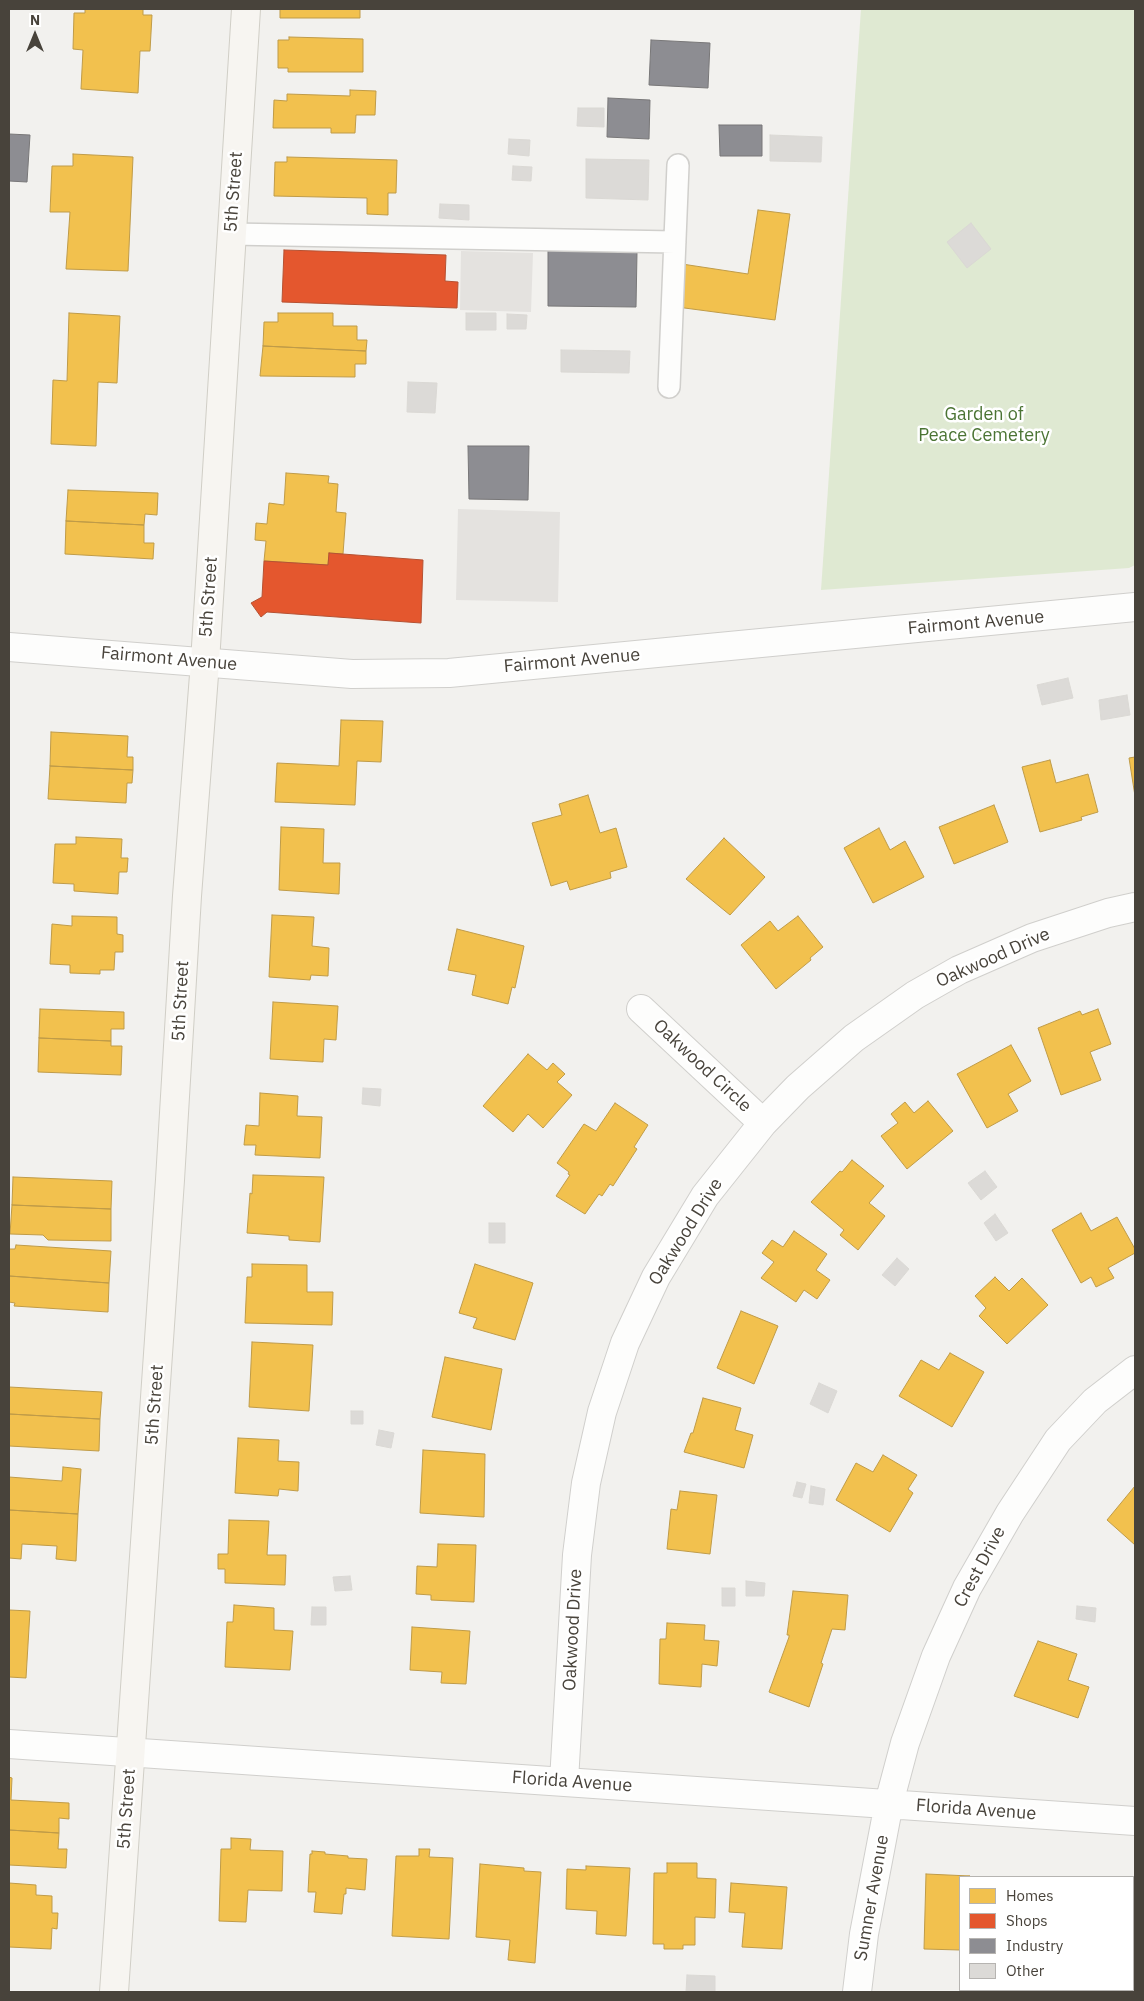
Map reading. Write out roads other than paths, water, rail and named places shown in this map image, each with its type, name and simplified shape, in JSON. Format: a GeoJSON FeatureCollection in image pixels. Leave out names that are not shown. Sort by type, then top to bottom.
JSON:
{"type":"FeatureCollection","features":[{"type":"Feature","properties":{"kind":"street","name":"5th Street"},"geometry":{"type":"LineString","coordinates":[[114,1992],[170,1180],[187,896],[205,662],[246,9]]}},
{"type":"Feature","properties":{"kind":"street","name":"Fairmont Avenue"},"geometry":{"type":"LineString","coordinates":[[9,647],[352,674],[448,673],[1135,607]]}},
{"type":"Feature","properties":{"kind":"street","name":"Oakwood Drive"},"geometry":{"type":"LineString","coordinates":[[564,1781],[577,1556],[586,1483],[602,1412],[625,1343],[656,1277],[704,1196],[763,1123],[798,1087],[854,1038],[914,996],[959,970],[1032,938],[1108,913],[1135,907]]}},
{"type":"Feature","properties":{"kind":"street","name":"Oakwood Circle"},"geometry":{"type":"LineString","coordinates":[[641,1009],[763,1123]]}},
{"type":"Feature","properties":{"kind":"street","name":"Crest Drive"},"geometry":{"type":"LineString","coordinates":[[889,1803],[905,1743],[936,1656],[967,1588],[1010,1513],[1058,1440],[1095,1401],[1135,1370]]}},
{"type":"Feature","properties":{"kind":"street","name":"Florida Avenue"},"geometry":{"type":"LineString","coordinates":[[9,1744],[1135,1821]]}},
{"type":"Feature","properties":{"kind":"street","name":"Sumner Avenue"},"geometry":{"type":"LineString","coordinates":[[856,1992],[864,1934],[889,1803]]}},
{"type":"Feature","properties":{"kind":"lane"},"geometry":{"type":"LineString","coordinates":[[669,387],[678,165]]}},
{"type":"Feature","properties":{"kind":"lane"},"geometry":{"type":"LineString","coordinates":[[231,234],[675,242]]}},
{"type":"Feature","properties":{"kind":"park label","name":"Garden of Peace Cemetery"},"geometry":{"type":"Point","coordinates":[984,425]}}]}
